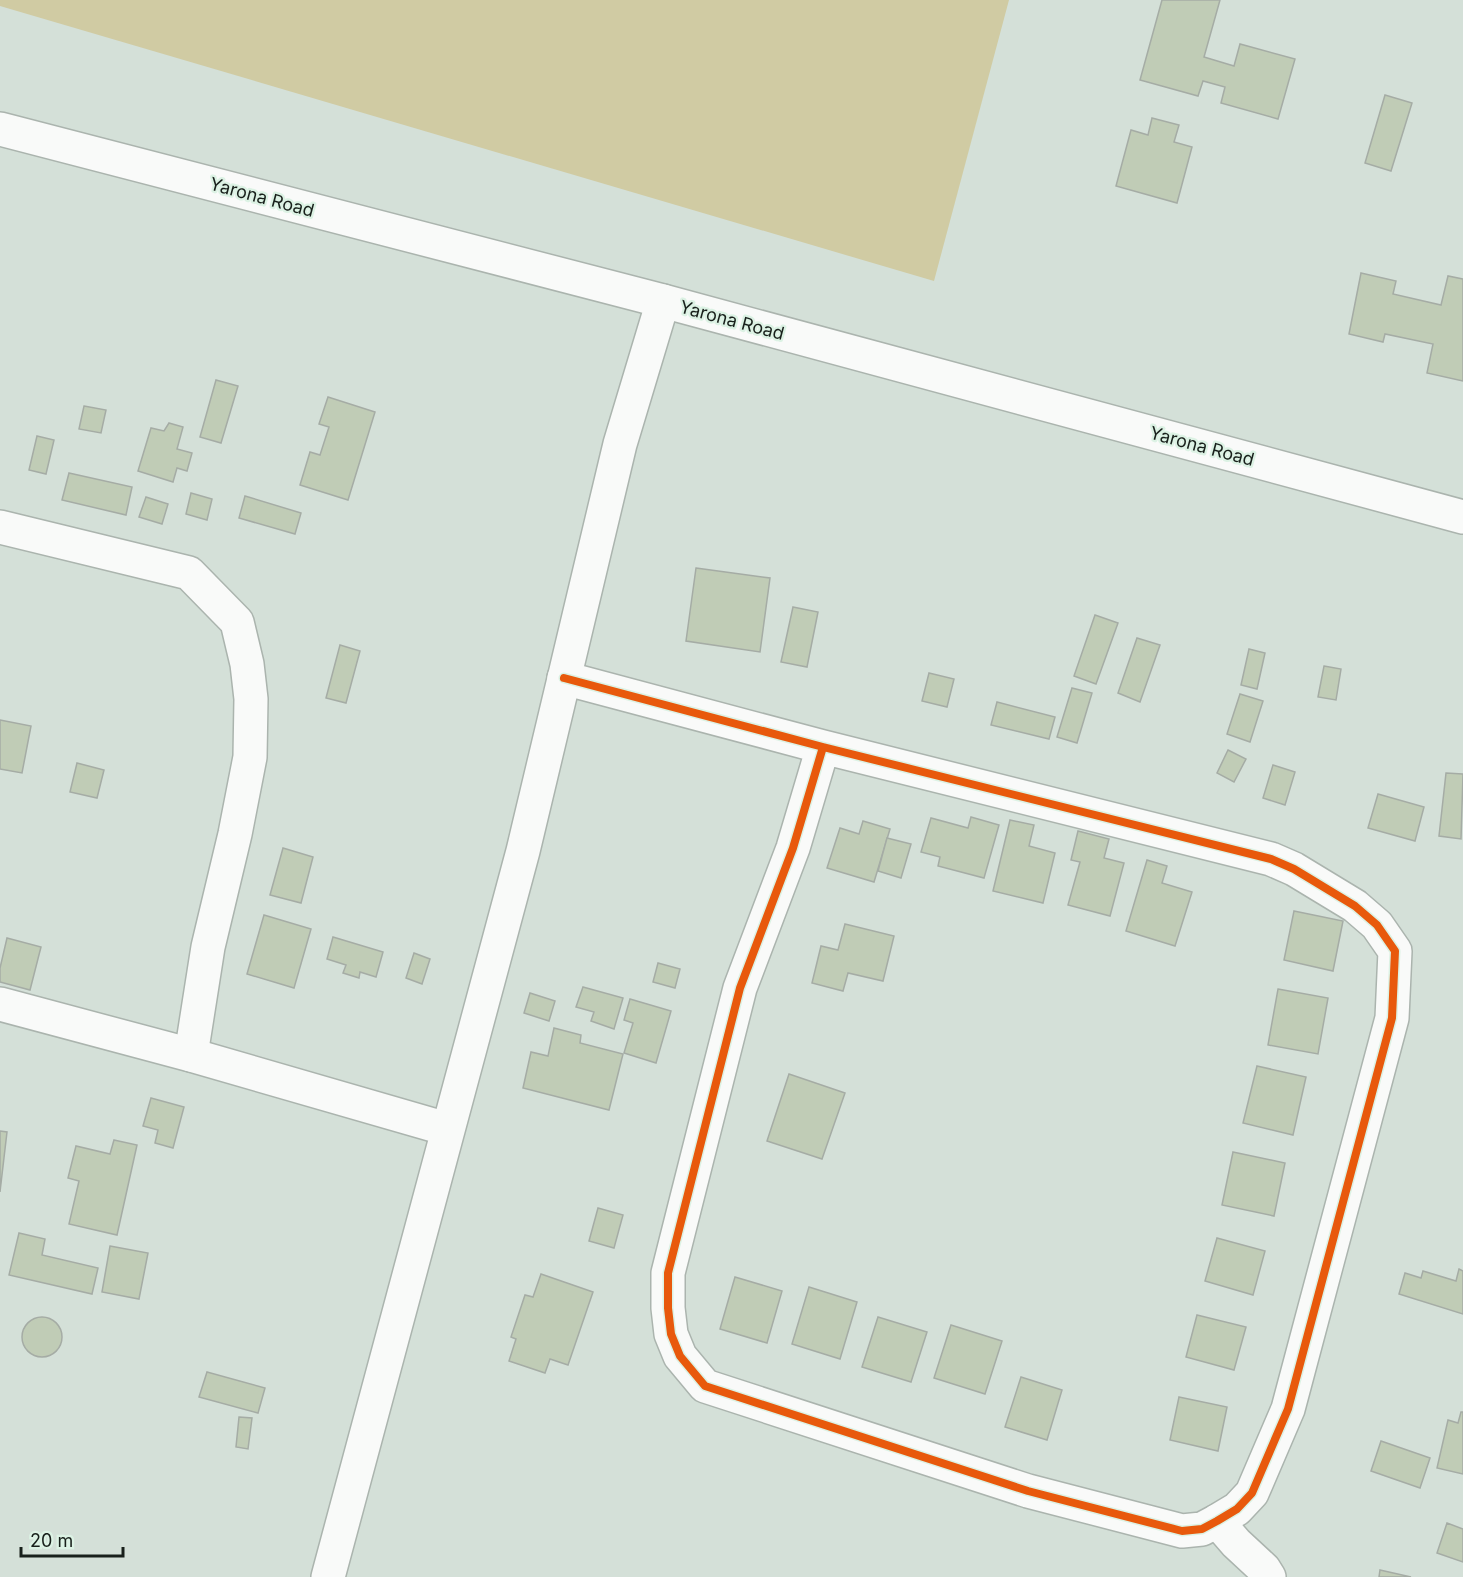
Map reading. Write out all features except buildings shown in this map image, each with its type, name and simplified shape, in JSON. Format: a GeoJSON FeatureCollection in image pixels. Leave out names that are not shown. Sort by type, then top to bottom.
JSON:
{"type":"FeatureCollection","features":[{"type":"Feature","properties":{"kind":"street","name":"Yarona Road"},"geometry":{"type":"LineString","coordinates":[[0,129],[663,301],[1463,517]]}},
{"type":"Feature","properties":{"kind":"street"},"geometry":{"type":"LineString","coordinates":[[328,1577],[523,852],[620,444],[663,301]]}},
{"type":"Feature","properties":{"kind":"street"},"geometry":{"type":"LineString","coordinates":[[0,527],[189,573],[237,622],[247,664],[251,699],[250,757],[235,834],[208,947],[191,1055]]}},
{"type":"Feature","properties":{"kind":"street"},"geometry":{"type":"LineString","coordinates":[[564,678],[823,747],[1271,859],[1294,869],[1355,906],[1377,925],[1395,951],[1392,1018],[1288,1409],[1252,1492],[1237,1509],[1202,1529],[1182,1531],[1028,1491],[705,1386],[680,1356],[671,1334],[668,1273],[740,988],[793,848],[823,747]]}},
{"type":"Feature","properties":{"kind":"street"},"geometry":{"type":"LineString","coordinates":[[0,1004],[191,1055],[447,1129]]}},
{"type":"Feature","properties":{"kind":"street"},"geometry":{"type":"LineString","coordinates":[[1217,1521],[1269,1577]]}},
{"type":"Feature","properties":{"kind":"shaded area"},"geometry":{"type":"Polygon","coordinates":[[[0,0],[1009,0],[934,281],[0,6],[0,0]]]}},
{"type":"Feature","properties":{"kind":"cycle path"},"geometry":{"type":"LineString","coordinates":[[564,678],[823,747],[1271,859],[1294,869],[1355,906],[1377,925],[1395,951],[1392,1018],[1288,1409],[1252,1493],[1237,1509],[1202,1529],[1182,1531],[1028,1491],[705,1386],[680,1356],[671,1334],[668,1273],[740,988],[793,848],[823,747]]}}]}
